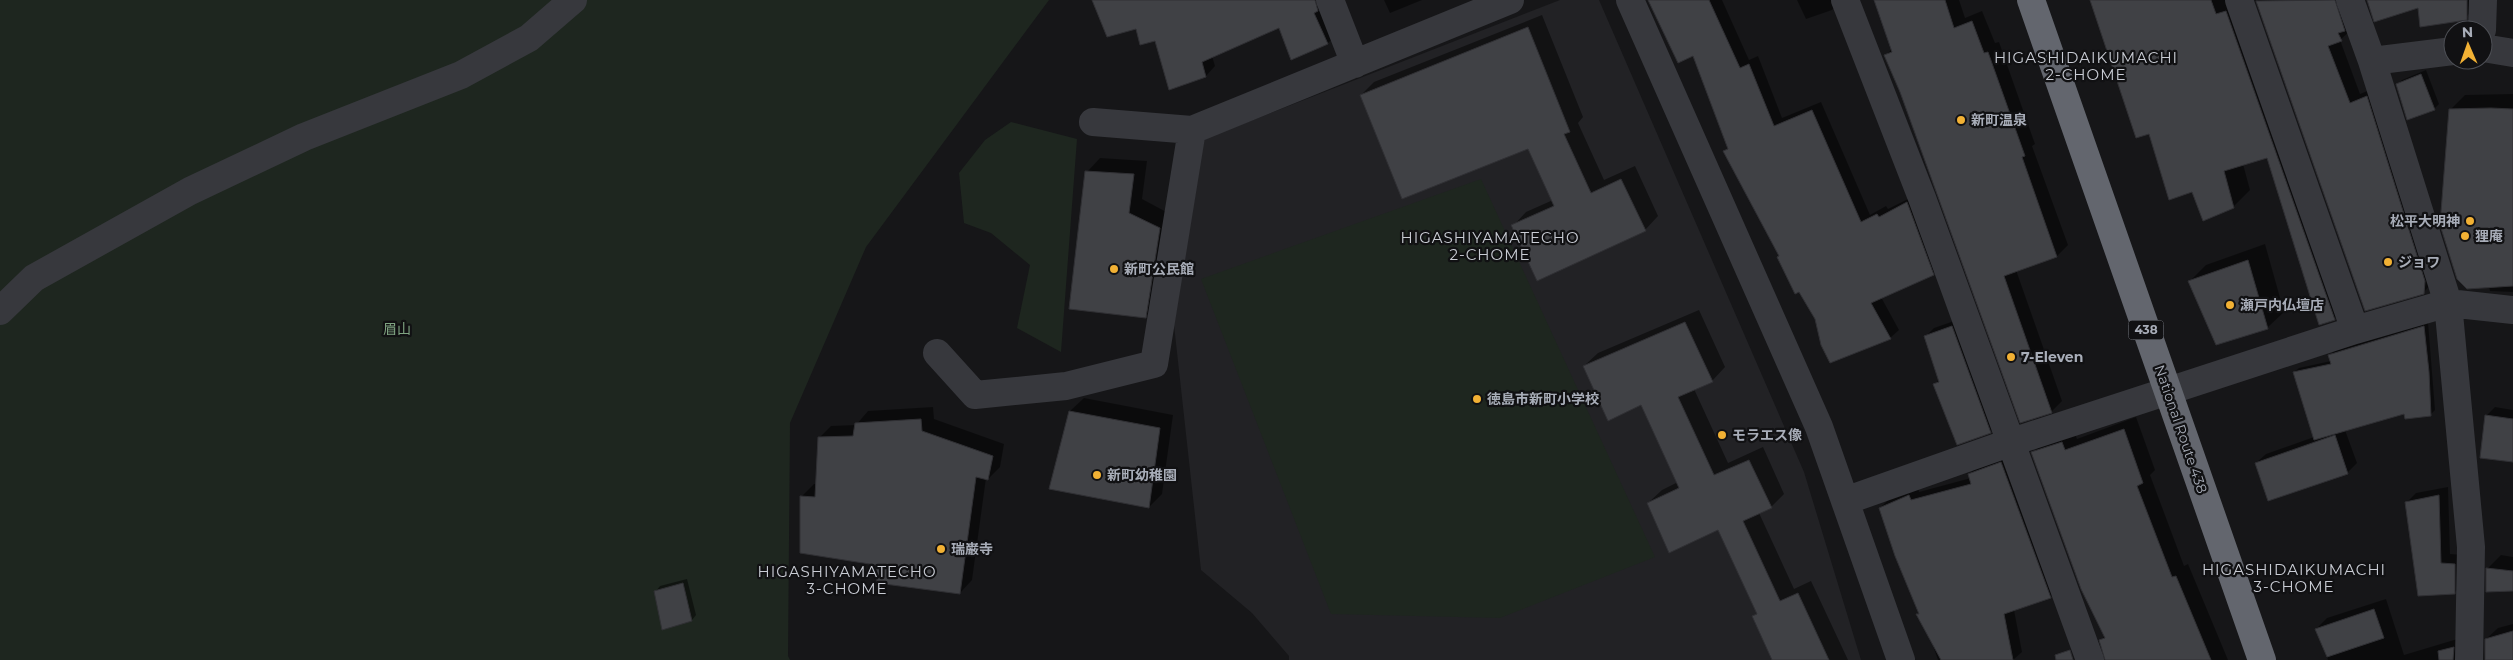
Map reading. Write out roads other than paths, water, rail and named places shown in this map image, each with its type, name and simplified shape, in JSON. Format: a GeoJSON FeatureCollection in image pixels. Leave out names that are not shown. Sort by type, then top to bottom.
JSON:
{"type":"FeatureCollection","features":[{"type":"Feature","properties":{"kind":"highway","name":"National Route 438"},"geometry":{"type":"LineString","coordinates":[[2031,0],[2262,660]]}},
{"type":"Feature","properties":{"kind":"street"},"geometry":{"type":"LineString","coordinates":[[0,312],[34,278],[190,191],[304,138],[461,75],[529,38],[573,0]]}},
{"type":"Feature","properties":{"kind":"street"},"geometry":{"type":"LineString","coordinates":[[1330,0],[1355,64]]}},
{"type":"Feature","properties":{"kind":"street"},"geometry":{"type":"LineString","coordinates":[[1093,122],[1192,130],[1510,0]]}},
{"type":"Feature","properties":{"kind":"street"},"geometry":{"type":"LineString","coordinates":[[1630,0],[1819,427],[1901,660]]}},
{"type":"Feature","properties":{"kind":"street"},"geometry":{"type":"LineString","coordinates":[[1845,0],[1922,198],[2009,443],[2090,660]]}},
{"type":"Feature","properties":{"kind":"street"},"geometry":{"type":"LineString","coordinates":[[2239,0],[2355,330]]}},
{"type":"Feature","properties":{"kind":"street"},"geometry":{"type":"LineString","coordinates":[[2350,0],[2372,61],[2448,303],[2471,547],[2469,660]]}},
{"type":"Feature","properties":{"kind":"street"},"geometry":{"type":"LineString","coordinates":[[2482,20],[2483,0]]}},
{"type":"Feature","properties":{"kind":"street"},"geometry":{"type":"LineString","coordinates":[[2493,50],[2513,53]]}},
{"type":"Feature","properties":{"kind":"street"},"geometry":{"type":"LineString","coordinates":[[2372,61],[2443,52]]}},
{"type":"Feature","properties":{"kind":"street"},"geometry":{"type":"LineString","coordinates":[[937,353],[975,395],[1066,386],[1154,364],[1192,130]]}},
{"type":"Feature","properties":{"kind":"street"},"geometry":{"type":"LineString","coordinates":[[1845,501],[2009,443],[2355,330],[2448,303],[2513,310]]}},
{"type":"Feature","properties":{"kind":"place","name":"新町温泉"},"geometry":{"type":"Point","coordinates":[1961,120]}},
{"type":"Feature","properties":{"kind":"place","name":"松平大明神"},"geometry":{"type":"Point","coordinates":[2470,221]}},
{"type":"Feature","properties":{"kind":"place","name":"狸庵"},"geometry":{"type":"Point","coordinates":[2465,236]}},
{"type":"Feature","properties":{"kind":"place","name":"ジョワ"},"geometry":{"type":"Point","coordinates":[2388,262]}},
{"type":"Feature","properties":{"kind":"place","name":"新町公民館"},"geometry":{"type":"Point","coordinates":[1114,269]}},
{"type":"Feature","properties":{"kind":"place","name":"瀬戸内仏壇店"},"geometry":{"type":"Point","coordinates":[2230,305]}},
{"type":"Feature","properties":{"kind":"place","name":"7-Eleven"},"geometry":{"type":"Point","coordinates":[2011,357]}},
{"type":"Feature","properties":{"kind":"place","name":"徳島市新町小学校"},"geometry":{"type":"Point","coordinates":[1477,399]}},
{"type":"Feature","properties":{"kind":"place","name":"モラエス像"},"geometry":{"type":"Point","coordinates":[1722,435]}},
{"type":"Feature","properties":{"kind":"place","name":"新町幼稚園"},"geometry":{"type":"Point","coordinates":[1097,475]}},
{"type":"Feature","properties":{"kind":"place","name":"瑞巌寺"},"geometry":{"type":"Point","coordinates":[941,549]}},
{"type":"Feature","properties":{"kind":"district","name":"HIGASHIDAIKUMACHI 2-CHOME"},"geometry":{"type":"Point","coordinates":[2086,66]}},
{"type":"Feature","properties":{"kind":"district","name":"HIGASHIYAMATECHO 2-CHOME"},"geometry":{"type":"Point","coordinates":[1490,246]}},
{"type":"Feature","properties":{"kind":"district","name":"HIGASHIDAIKUMACHI 3-CHOME"},"geometry":{"type":"Point","coordinates":[2294,578]}},
{"type":"Feature","properties":{"kind":"district","name":"HIGASHIYAMATECHO 3-CHOME"},"geometry":{"type":"Point","coordinates":[847,580]}},
{"type":"Feature","properties":{"kind":"park label","name":"眉山"},"geometry":{"type":"Point","coordinates":[397,329]}}]}
